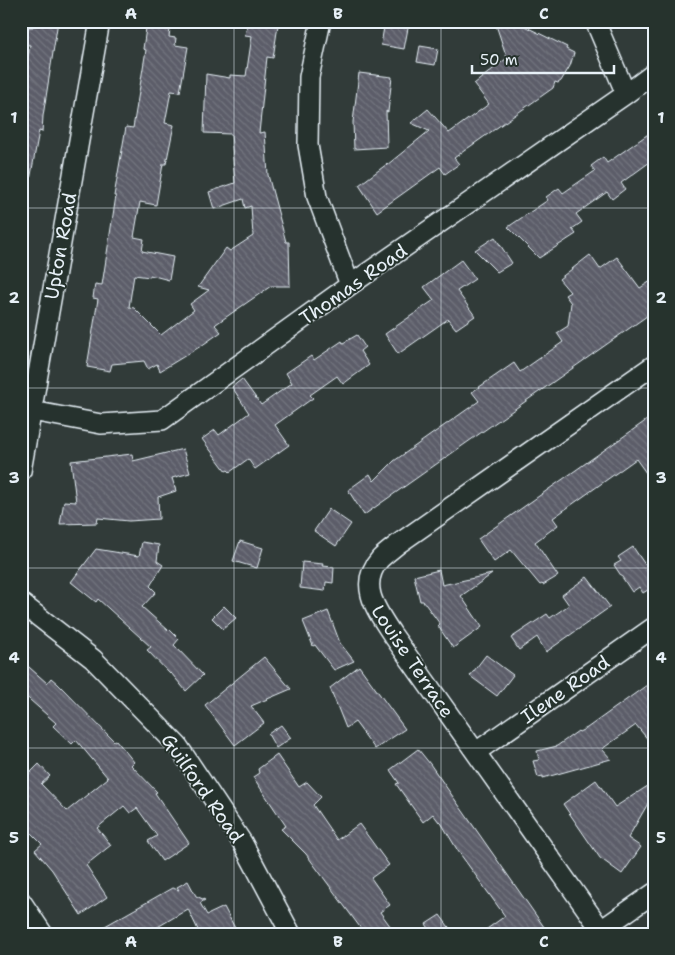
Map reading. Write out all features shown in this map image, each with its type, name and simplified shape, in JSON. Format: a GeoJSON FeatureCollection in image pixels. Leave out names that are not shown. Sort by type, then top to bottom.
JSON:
{"type":"FeatureCollection","features":[{"type":"Feature","properties":{"kind":"street","name":"Upton Road"},"geometry":{"type":"LineString","coordinates":[[21,471],[100,21]]}},
{"type":"Feature","properties":{"kind":"street"},"geometry":{"type":"LineString","coordinates":[[321,21],[309,77],[308,145],[318,197],[350,285]]}},
{"type":"Feature","properties":{"kind":"street"},"geometry":{"type":"LineString","coordinates":[[595,21],[626,94]]}},
{"type":"Feature","properties":{"kind":"street","name":"Thomas Road"},"geometry":{"type":"LineString","coordinates":[[32,411],[101,424],[162,420],[350,285],[654,73]]}},
{"type":"Feature","properties":{"kind":"street","name":"Louise Terrace"},"geometry":{"type":"LineString","coordinates":[[603,932],[392,634],[372,603],[369,579],[379,560],[398,544],[654,365]]}},
{"type":"Feature","properties":{"kind":"street","name":"Guilford Road"},"geometry":{"type":"LineString","coordinates":[[21,603],[93,659],[178,746],[242,842],[291,934]]}},
{"type":"Feature","properties":{"kind":"street","name":"Ilene Road"},"geometry":{"type":"LineString","coordinates":[[476,752],[654,626]]}},
{"type":"Feature","properties":{"kind":"street"},"geometry":{"type":"LineString","coordinates":[[603,932],[654,893]]}},
{"type":"Feature","properties":{"kind":"street"},"geometry":{"type":"LineString","coordinates":[[21,901],[43,934]]}},
{"type":"Feature","properties":{"kind":"building"},"geometry":{"type":"Polygon","coordinates":[[[34,21],[58,21],[42,132],[39,131],[29,186],[21,185],[21,95],[30,45],[21,44],[21,28],[33,27],[34,21]]]}},
{"type":"Feature","properties":{"kind":"building"},"geometry":{"type":"Polygon","coordinates":[[[147,21],[171,21],[169,37],[176,38],[175,45],[188,47],[180,92],[171,91],[165,123],[174,125],[166,164],[163,164],[156,205],[140,202],[134,237],[144,239],[142,251],[173,257],[169,280],[150,275],[150,277],[134,275],[129,307],[134,308],[161,335],[194,310],[190,304],[209,290],[198,287],[226,248],[230,251],[253,236],[251,206],[245,208],[243,199],[214,209],[209,192],[235,183],[231,134],[204,133],[206,74],[230,78],[230,75],[246,76],[252,36],[245,35],[248,21],[278,25],[273,58],[267,57],[259,133],[265,132],[268,175],[286,242],[289,242],[290,286],[271,286],[216,324],[221,332],[160,371],[157,364],[148,369],[144,361],[112,364],[110,371],[87,367],[98,299],[93,298],[95,284],[102,285],[116,196],[114,196],[126,127],[133,128],[146,50],[143,49],[147,21]]]}},
{"type":"Feature","properties":{"kind":"building"},"geometry":{"type":"Polygon","coordinates":[[[385,21],[409,23],[404,49],[381,45],[385,21]]]}},
{"type":"Feature","properties":{"kind":"building"},"geometry":{"type":"Polygon","coordinates":[[[505,21],[514,21],[567,47],[566,49],[574,53],[570,66],[561,81],[555,82],[553,88],[454,158],[459,164],[445,174],[440,167],[377,212],[359,185],[429,131],[411,123],[428,109],[449,133],[489,104],[474,84],[507,58],[496,25],[505,21]]]}},
{"type":"Feature","properties":{"kind":"building"},"geometry":{"type":"Polygon","coordinates":[[[420,46],[438,49],[435,65],[417,62],[420,46]]]}},
{"type":"Feature","properties":{"kind":"building"},"geometry":{"type":"Polygon","coordinates":[[[359,73],[392,77],[388,112],[386,111],[387,147],[354,149],[353,122],[359,73]]]}},
{"type":"Feature","properties":{"kind":"building"},"geometry":{"type":"Polygon","coordinates":[[[654,130],[654,159],[621,183],[625,189],[612,199],[607,192],[576,214],[582,222],[572,229],[576,234],[539,258],[508,227],[548,200],[546,197],[559,188],[563,193],[595,171],[591,166],[603,157],[607,163],[654,130]]]}},
{"type":"Feature","properties":{"kind":"building"},"geometry":{"type":"Polygon","coordinates":[[[495,237],[512,263],[497,272],[475,250],[495,237]]]}},
{"type":"Feature","properties":{"kind":"building"},"geometry":{"type":"Polygon","coordinates":[[[590,255],[600,269],[617,257],[640,288],[654,279],[654,311],[364,515],[348,490],[370,474],[374,481],[394,461],[479,401],[472,392],[514,363],[520,372],[563,342],[557,333],[568,326],[571,303],[565,295],[570,292],[559,279],[590,255]]]}},
{"type":"Feature","properties":{"kind":"building"},"geometry":{"type":"Polygon","coordinates":[[[461,260],[475,279],[457,291],[475,316],[456,329],[448,319],[398,354],[385,334],[434,300],[424,287],[461,260]]]}},
{"type":"Feature","properties":{"kind":"building"},"geometry":{"type":"Polygon","coordinates":[[[357,335],[365,347],[360,351],[369,365],[343,384],[337,376],[310,395],[313,398],[275,425],[289,445],[255,469],[248,459],[230,472],[226,471],[202,439],[215,430],[219,435],[249,413],[232,387],[242,379],[261,405],[292,383],[286,373],[311,356],[314,360],[342,341],[343,343],[357,335]]]}},
{"type":"Feature","properties":{"kind":"building"},"geometry":{"type":"Polygon","coordinates":[[[654,415],[654,484],[636,459],[553,518],[558,525],[535,542],[558,576],[540,585],[511,550],[494,562],[478,539],[654,415]]]}},
{"type":"Feature","properties":{"kind":"building"},"geometry":{"type":"Polygon","coordinates":[[[183,449],[190,473],[172,478],[176,491],[158,497],[159,519],[129,521],[98,518],[97,523],[60,524],[64,501],[76,502],[71,461],[132,454],[133,461],[183,449]]]}},
{"type":"Feature","properties":{"kind":"building"},"geometry":{"type":"Polygon","coordinates":[[[329,509],[351,524],[336,546],[314,531],[329,509]]]}},
{"type":"Feature","properties":{"kind":"building"},"geometry":{"type":"Polygon","coordinates":[[[240,541],[263,548],[257,568],[233,561],[240,541]]]}},
{"type":"Feature","properties":{"kind":"building"},"geometry":{"type":"Polygon","coordinates":[[[142,542],[159,545],[157,561],[163,565],[150,586],[156,592],[142,607],[179,639],[174,645],[203,675],[186,691],[171,673],[147,650],[151,647],[98,599],[96,602],[71,582],[96,549],[139,556],[142,542]]]}},
{"type":"Feature","properties":{"kind":"building"},"geometry":{"type":"Polygon","coordinates":[[[633,547],[654,578],[654,586],[643,593],[639,587],[632,592],[614,565],[621,561],[618,557],[633,547]]]}},
{"type":"Feature","properties":{"kind":"building"},"geometry":{"type":"Polygon","coordinates":[[[302,562],[334,567],[333,583],[326,582],[325,591],[300,588],[302,562]]]}},
{"type":"Feature","properties":{"kind":"building"},"geometry":{"type":"Polygon","coordinates":[[[439,570],[442,585],[492,574],[461,596],[482,627],[453,648],[438,626],[440,624],[423,601],[420,601],[414,576],[439,570]]]}},
{"type":"Feature","properties":{"kind":"building"},"geometry":{"type":"Polygon","coordinates":[[[587,577],[610,607],[546,652],[537,637],[519,650],[511,638],[547,614],[550,618],[569,605],[562,595],[587,577]]]}},
{"type":"Feature","properties":{"kind":"building"},"geometry":{"type":"Polygon","coordinates":[[[224,606],[236,618],[223,629],[212,618],[224,606]]]}},
{"type":"Feature","properties":{"kind":"building"},"geometry":{"type":"Polygon","coordinates":[[[328,611],[340,643],[354,661],[334,670],[315,645],[313,646],[303,621],[328,611]]]}},
{"type":"Feature","properties":{"kind":"building"},"geometry":{"type":"Polygon","coordinates":[[[486,655],[513,675],[497,696],[470,676],[486,655]]]}},
{"type":"Feature","properties":{"kind":"building"},"geometry":{"type":"Polygon","coordinates":[[[264,657],[291,689],[251,706],[264,723],[235,745],[205,705],[264,657]]]}},
{"type":"Feature","properties":{"kind":"building"},"geometry":{"type":"Polygon","coordinates":[[[21,660],[47,683],[51,678],[114,741],[116,740],[134,762],[131,765],[157,792],[155,793],[189,843],[162,861],[148,841],[157,836],[137,808],[130,813],[124,806],[97,828],[111,845],[86,865],[107,897],[81,915],[52,870],[35,850],[42,844],[21,823],[21,782],[39,764],[50,776],[41,784],[67,811],[108,778],[76,740],[72,744],[53,726],[56,723],[21,692],[21,660]]]}},
{"type":"Feature","properties":{"kind":"building"},"geometry":{"type":"Polygon","coordinates":[[[359,666],[405,729],[375,749],[355,722],[346,728],[330,688],[359,666]]]}},
{"type":"Feature","properties":{"kind":"building"},"geometry":{"type":"Polygon","coordinates":[[[654,680],[654,747],[636,725],[602,749],[611,759],[543,778],[543,776],[538,777],[533,761],[539,760],[537,751],[557,746],[578,731],[587,728],[654,680]]]}},
{"type":"Feature","properties":{"kind":"building"},"geometry":{"type":"Polygon","coordinates":[[[281,725],[291,738],[276,748],[268,734],[281,725]]]}},
{"type":"Feature","properties":{"kind":"building"},"geometry":{"type":"Polygon","coordinates":[[[418,749],[549,934],[480,934],[505,916],[458,851],[440,821],[433,814],[423,822],[396,784],[399,783],[390,770],[418,749]]]}},
{"type":"Feature","properties":{"kind":"building"},"geometry":{"type":"Polygon","coordinates":[[[277,755],[299,787],[307,782],[321,797],[313,805],[337,840],[359,824],[389,865],[371,878],[390,905],[380,912],[396,934],[365,934],[306,854],[281,829],[286,826],[253,777],[259,773],[258,769],[277,755]]]}},
{"type":"Feature","properties":{"kind":"building"},"geometry":{"type":"Polygon","coordinates":[[[596,780],[615,807],[654,782],[654,793],[628,838],[641,847],[622,874],[600,858],[563,804],[596,780]]]}},
{"type":"Feature","properties":{"kind":"building"},"geometry":{"type":"Polygon","coordinates":[[[188,881],[196,896],[205,900],[200,903],[207,915],[224,907],[238,934],[200,934],[188,909],[156,928],[159,934],[91,934],[172,888],[179,890],[177,887],[188,881]]]}},
{"type":"Feature","properties":{"kind":"building"},"geometry":{"type":"Polygon","coordinates":[[[440,915],[454,934],[433,934],[426,924],[440,915]]]}}]}
